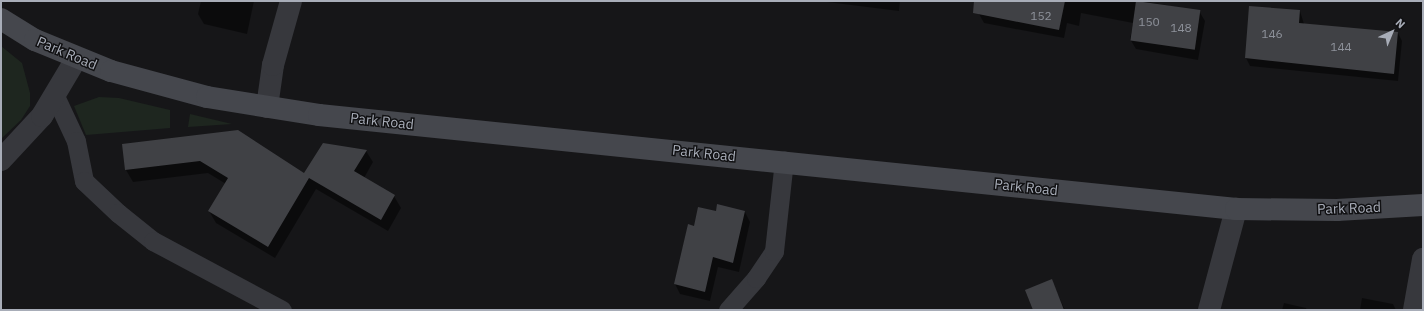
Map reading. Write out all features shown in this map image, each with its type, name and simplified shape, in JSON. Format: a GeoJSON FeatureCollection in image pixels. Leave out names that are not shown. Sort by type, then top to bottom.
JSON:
{"type":"FeatureCollection","features":[{"type":"Feature","properties":{"kind":"main road","name":"Park Road"},"geometry":{"type":"LineString","coordinates":[[1,19],[35,40],[76,58],[152,83],[267,107],[319,115],[784,161],[1236,209],[1337,210],[1423,205]]}},
{"type":"Feature","properties":{"kind":"street"},"geometry":{"type":"LineString","coordinates":[[267,107],[273,65],[291,1]]}},
{"type":"Feature","properties":{"kind":"street"},"geometry":{"type":"LineString","coordinates":[[1,160],[42,116],[76,58]]}},
{"type":"Feature","properties":{"kind":"street"},"geometry":{"type":"LineString","coordinates":[[1209,310],[1236,209]]}},
{"type":"Feature","properties":{"kind":"street"},"geometry":{"type":"LineString","coordinates":[[1414,310],[1423,259]]}},
{"type":"Feature","properties":{"kind":"lane"},"geometry":{"type":"LineString","coordinates":[[55,96],[76,141],[84,181],[118,214],[153,241],[282,310]]}},
{"type":"Feature","properties":{"kind":"lane"},"geometry":{"type":"LineString","coordinates":[[728,310],[756,278],[774,251],[784,161]]}},
{"type":"Feature","properties":{"kind":"shaded area"},"geometry":{"type":"Polygon","coordinates":[[[1,46],[22,63],[30,93],[30,106],[21,120],[1,139],[1,46]]]}},
{"type":"Feature","properties":{"kind":"shaded area"},"geometry":{"type":"Polygon","coordinates":[[[99,97],[119,98],[170,110],[170,128],[86,135],[74,106],[99,97]]]}},
{"type":"Feature","properties":{"kind":"shaded area"},"geometry":{"type":"Polygon","coordinates":[[[190,114],[232,124],[188,127],[190,114]]]}},
{"type":"Feature","properties":{"kind":"building"},"geometry":{"type":"Polygon","coordinates":[[[974,1],[1065,1],[1059,30],[973,13],[974,1]]]}},
{"type":"Feature","properties":{"kind":"building"},"geometry":{"type":"Polygon","coordinates":[[[1136,1],[1200,10],[1195,50],[1130,41],[1136,1]]]}},
{"type":"Feature","properties":{"kind":"building"},"geometry":{"type":"Polygon","coordinates":[[[1249,6],[1300,10],[1299,23],[1398,32],[1394,74],[1245,58],[1249,6]]]}},
{"type":"Feature","properties":{"kind":"building"},"geometry":{"type":"Polygon","coordinates":[[[238,130],[304,173],[323,143],[367,150],[354,171],[395,195],[381,220],[309,178],[268,247],[208,211],[228,178],[200,161],[125,170],[122,144],[238,130]]]}},
{"type":"Feature","properties":{"kind":"building"},"geometry":{"type":"Polygon","coordinates":[[[717,204],[745,211],[733,263],[713,257],[705,292],[674,284],[688,224],[694,226],[698,207],[716,211],[717,204]]]}},
{"type":"Feature","properties":{"kind":"building"},"geometry":{"type":"Polygon","coordinates":[[[1052,279],[1064,310],[1033,310],[1025,290],[1052,279]]]}}]}
